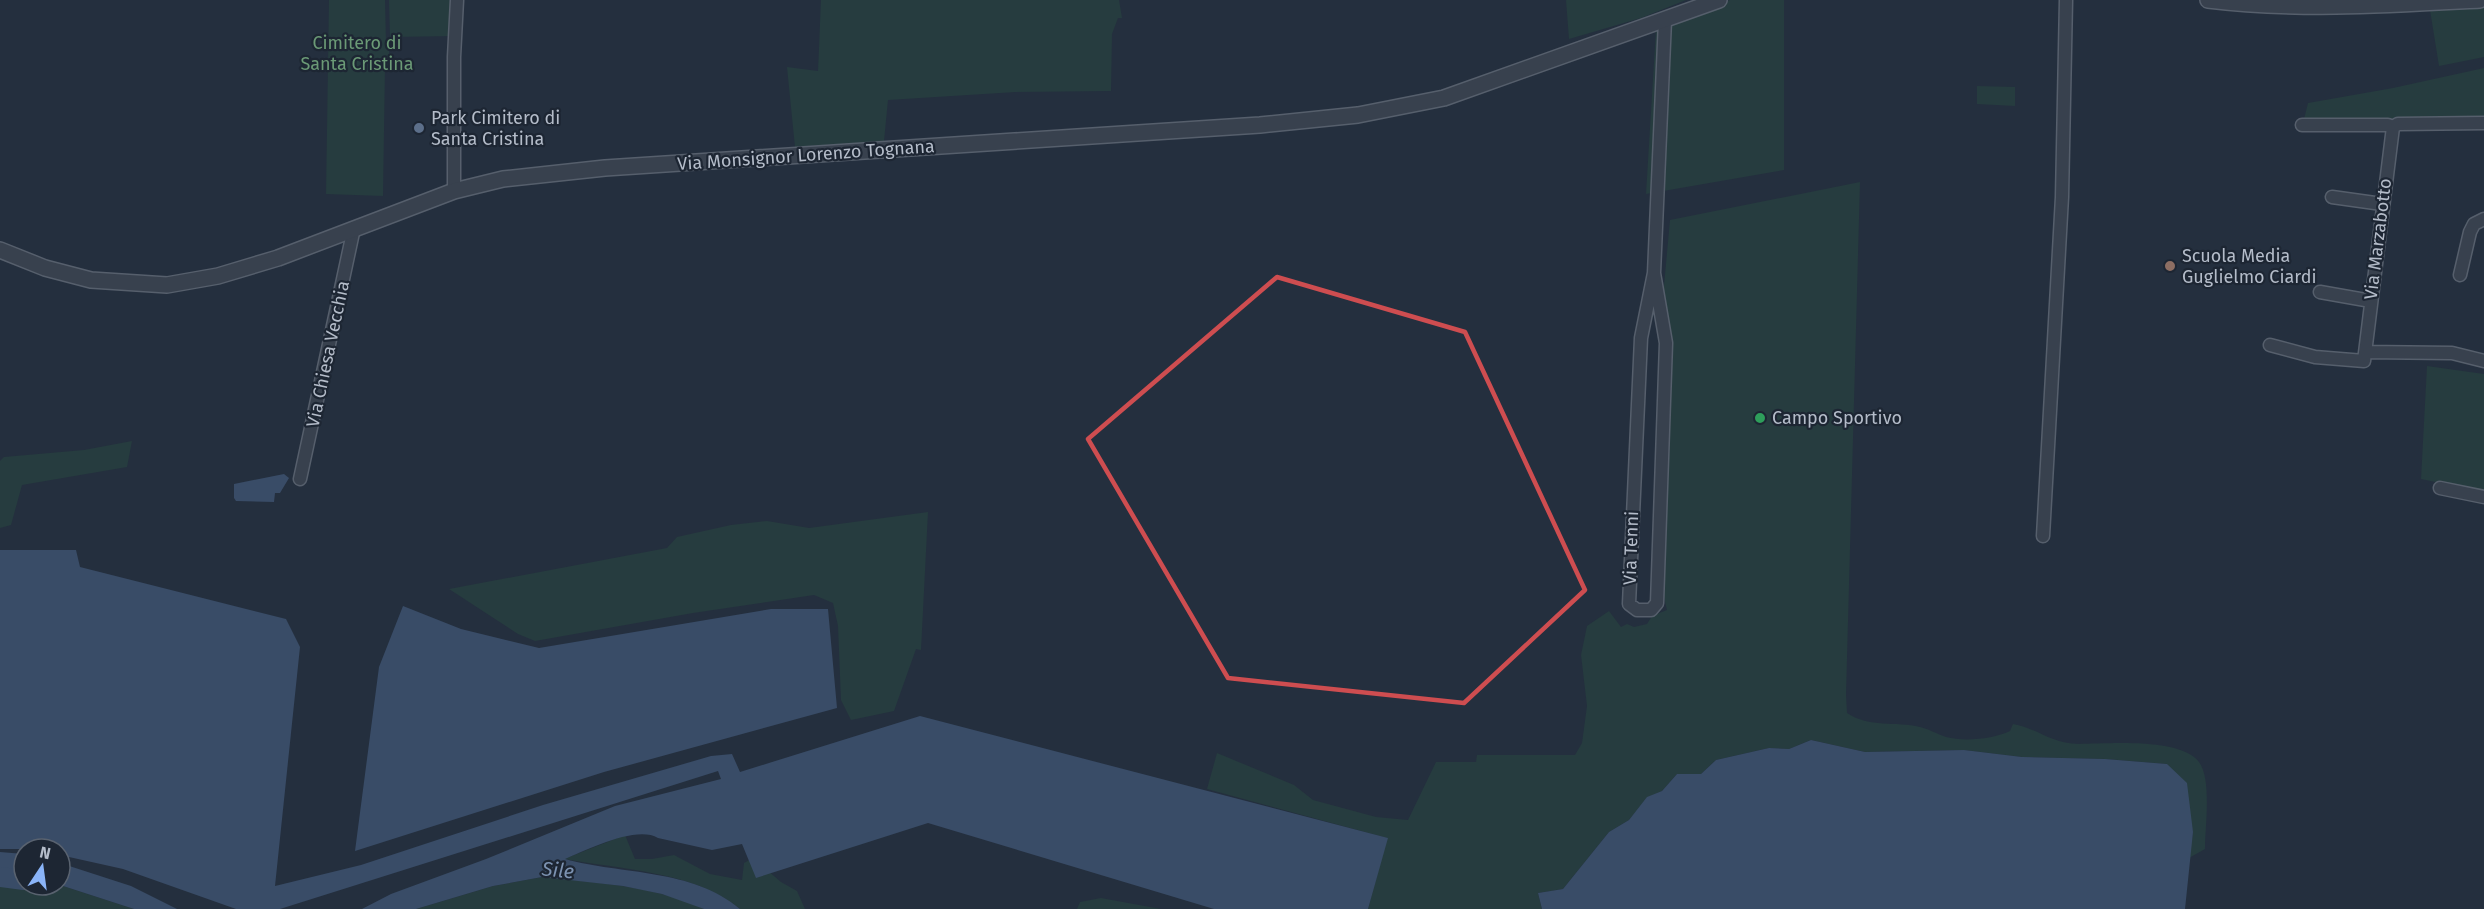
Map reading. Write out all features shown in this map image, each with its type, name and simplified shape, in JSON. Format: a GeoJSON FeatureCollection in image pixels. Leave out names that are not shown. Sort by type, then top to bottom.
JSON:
{"type":"FeatureCollection","features":[{"type":"Feature","properties":{"kind":"street"},"geometry":{"type":"LineString","coordinates":[[454,190],[454,57],[457,0]]}},
{"type":"Feature","properties":{"kind":"street","name":"Via Monsignor Lorenzo Tognana"},"geometry":{"type":"LineString","coordinates":[[0,250],[45,268],[91,280],[166,285],[218,276],[278,258],[454,190],[503,179],[605,168],[1260,125],[1358,115],[1444,98],[1719,0]]}},
{"type":"Feature","properties":{"kind":"street"},"geometry":{"type":"LineString","coordinates":[[2043,536],[2062,197],[2066,0]]}},
{"type":"Feature","properties":{"kind":"street"},"geometry":{"type":"LineString","coordinates":[[2208,0],[2292,6],[2352,7],[2480,0]]}},
{"type":"Feature","properties":{"kind":"street","name":"Via Tenni"},"geometry":{"type":"LineString","coordinates":[[1654,273],[1666,343],[1657,603],[1651,610],[1637,610],[1629,604],[1641,338],[1654,273],[1665,20]]}},
{"type":"Feature","properties":{"kind":"street"},"geometry":{"type":"LineString","coordinates":[[2302,125],[2388,125],[2393,127],[2398,124],[2484,123]]}},
{"type":"Feature","properties":{"kind":"street","name":"Via Marzabotto"},"geometry":{"type":"LineString","coordinates":[[2365,352],[2393,127]]}},
{"type":"Feature","properties":{"kind":"street"},"geometry":{"type":"LineString","coordinates":[[2332,197],[2382,204]]}},
{"type":"Feature","properties":{"kind":"street"},"geometry":{"type":"LineString","coordinates":[[2460,275],[2470,232],[2474,224],[2484,219]]}},
{"type":"Feature","properties":{"kind":"street","name":"Via Chiesa Vecchia"},"geometry":{"type":"LineString","coordinates":[[300,479],[354,228]]}},
{"type":"Feature","properties":{"kind":"street"},"geometry":{"type":"LineString","coordinates":[[2320,292],[2371,301]]}},
{"type":"Feature","properties":{"kind":"street"},"geometry":{"type":"LineString","coordinates":[[1645,322],[1663,323]]}},
{"type":"Feature","properties":{"kind":"street"},"geometry":{"type":"LineString","coordinates":[[2270,345],[2314,357],[2364,361],[2365,352],[2452,353],[2484,361]]}},
{"type":"Feature","properties":{"kind":"street"},"geometry":{"type":"LineString","coordinates":[[2440,488],[2484,497]]}},
{"type":"Feature","properties":{"kind":"highlighted area"},"geometry":{"type":"Polygon","coordinates":[[[1277,277],[1465,332],[1585,590],[1464,703],[1228,678],[1088,439],[1277,277]]]}},
{"type":"Feature","properties":{"kind":"green space","name":"Cimitero di Santa Cristina"},"geometry":{"type":"Polygon","coordinates":[[[329,0],[385,0],[386,43],[389,44],[389,53],[392,53],[392,58],[389,59],[389,65],[385,66],[383,196],[326,194],[329,0]]]}},
{"type":"Feature","properties":{"kind":"green space"},"geometry":{"type":"Polygon","coordinates":[[[389,0],[455,0],[456,36],[390,37],[389,0]]]}},
{"type":"Feature","properties":{"kind":"green space"},"geometry":{"type":"Polygon","coordinates":[[[821,0],[1119,0],[1122,18],[1118,18],[1112,34],[1111,91],[1016,92],[888,100],[884,141],[795,147],[787,67],[818,71],[821,0]]]}},
{"type":"Feature","properties":{"kind":"green space"},"geometry":{"type":"Polygon","coordinates":[[[1566,0],[1686,0],[1641,18],[1569,39],[1566,0]]]}},
{"type":"Feature","properties":{"kind":"green space"},"geometry":{"type":"Polygon","coordinates":[[[1730,0],[1784,0],[1784,170],[1646,194],[1656,29],[1730,0]]]}},
{"type":"Feature","properties":{"kind":"green space"},"geometry":{"type":"Polygon","coordinates":[[[2484,7],[2484,57],[2439,66],[2430,10],[2484,7]]]}},
{"type":"Feature","properties":{"kind":"green space"},"geometry":{"type":"Polygon","coordinates":[[[2484,68],[2484,118],[2303,123],[2308,103],[2393,88],[2484,68]]]}},
{"type":"Feature","properties":{"kind":"green space"},"geometry":{"type":"Polygon","coordinates":[[[1977,86],[2015,87],[2015,106],[1977,104],[1977,86]]]}},
{"type":"Feature","properties":{"kind":"green space"},"geometry":{"type":"Polygon","coordinates":[[[1860,182],[1847,713],[1864,721],[1911,725],[1954,739],[1996,736],[2010,731],[2013,724],[2069,743],[2160,745],[2176,749],[2189,754],[2199,762],[2203,770],[2207,791],[2205,849],[2189,858],[2193,832],[2167,764],[2105,759],[2022,757],[1964,750],[1865,752],[1811,740],[1789,749],[1769,748],[1716,760],[1701,774],[1677,774],[1662,791],[1647,798],[1629,820],[1609,832],[1563,889],[1538,893],[1542,909],[1368,909],[1387,838],[1207,789],[1217,753],[1294,785],[1313,800],[1376,817],[1408,820],[1436,762],[1476,762],[1477,755],[1575,755],[1582,743],[1587,706],[1581,655],[1587,626],[1609,611],[1621,627],[1627,624],[1634,627],[1647,624],[1652,616],[1667,610],[1663,593],[1662,308],[1670,220],[1860,182]]]}},
{"type":"Feature","properties":{"kind":"green space"},"geometry":{"type":"Polygon","coordinates":[[[2427,366],[2484,374],[2484,492],[2421,479],[2427,366]]]}},
{"type":"Feature","properties":{"kind":"green space"},"geometry":{"type":"Polygon","coordinates":[[[132,441],[127,467],[22,485],[11,525],[0,528],[0,461],[4,457],[84,450],[132,441]]]}},
{"type":"Feature","properties":{"kind":"green space"},"geometry":{"type":"Polygon","coordinates":[[[928,512],[921,650],[916,649],[894,711],[851,720],[841,700],[838,626],[833,603],[814,595],[693,613],[535,641],[518,634],[449,589],[667,548],[677,537],[731,525],[767,521],[809,528],[928,512]]]}},
{"type":"Feature","properties":{"kind":"green space"},"geometry":{"type":"Polygon","coordinates":[[[625,835],[635,859],[674,855],[710,874],[742,880],[744,863],[753,858],[781,882],[797,891],[805,909],[740,909],[702,887],[680,880],[633,869],[564,859],[625,835]]]}},
{"type":"Feature","properties":{"kind":"green space"},"geometry":{"type":"Polygon","coordinates":[[[0,876],[12,876],[12,897],[72,897],[72,889],[134,909],[0,909],[0,876]]]}},
{"type":"Feature","properties":{"kind":"green space"},"geometry":{"type":"Polygon","coordinates":[[[542,877],[604,883],[645,890],[704,909],[416,909],[493,886],[542,877]]]}},
{"type":"Feature","properties":{"kind":"green space"},"geometry":{"type":"Polygon","coordinates":[[[1101,898],[1161,909],[1077,909],[1080,902],[1101,898]]]}},
{"type":"Feature","properties":{"kind":"water"},"geometry":{"type":"Polygon","coordinates":[[[284,474],[289,478],[280,493],[275,493],[274,502],[236,501],[234,498],[234,484],[284,474]]]}},
{"type":"Feature","properties":{"kind":"water"},"geometry":{"type":"Polygon","coordinates":[[[0,550],[76,550],[80,567],[286,619],[300,647],[275,886],[361,865],[543,805],[711,756],[732,754],[740,772],[920,716],[1388,838],[1368,909],[1214,909],[928,823],[756,878],[742,844],[712,850],[649,835],[637,835],[612,840],[565,859],[679,879],[721,896],[740,909],[704,909],[662,894],[623,886],[542,877],[493,886],[416,909],[362,909],[391,894],[486,859],[615,806],[721,779],[718,771],[280,909],[236,909],[123,869],[72,858],[72,837],[12,837],[12,849],[0,849],[0,550]]]}},
{"type":"Feature","properties":{"kind":"water"},"geometry":{"type":"Polygon","coordinates":[[[403,606],[461,629],[539,648],[771,609],[828,609],[837,708],[604,772],[355,851],[379,667],[403,606]]]}},
{"type":"Feature","properties":{"kind":"water"},"geometry":{"type":"Polygon","coordinates":[[[1811,740],[1865,752],[1964,750],[2022,757],[2105,759],[2167,764],[2187,783],[2193,832],[2185,909],[1542,909],[1538,893],[1563,889],[1609,832],[1629,820],[1647,797],[1662,791],[1677,774],[1701,774],[1716,760],[1769,748],[1789,749],[1811,740]]]}},
{"type":"Feature","properties":{"kind":"water"},"geometry":{"type":"Polygon","coordinates":[[[0,852],[12,853],[12,876],[0,876],[0,852]]]}},
{"type":"Feature","properties":{"kind":"water"},"geometry":{"type":"Polygon","coordinates":[[[72,867],[131,886],[177,909],[134,909],[72,889],[72,867]]]}},
{"type":"Feature","properties":{"kind":"waterway","name":"Sile"},"geometry":{"type":"LineString","coordinates":[[0,877],[12,878]]}},
{"type":"Feature","properties":{"kind":"place","name":"Park Cimitero di Santa Cristina"},"geometry":{"type":"Point","coordinates":[419,128]}},
{"type":"Feature","properties":{"kind":"place","name":"Scuola Media Guglielmo Ciardi"},"geometry":{"type":"Point","coordinates":[2170,266]}},
{"type":"Feature","properties":{"kind":"place","name":"Campo Sportivo"},"geometry":{"type":"Point","coordinates":[1760,418]}}]}
